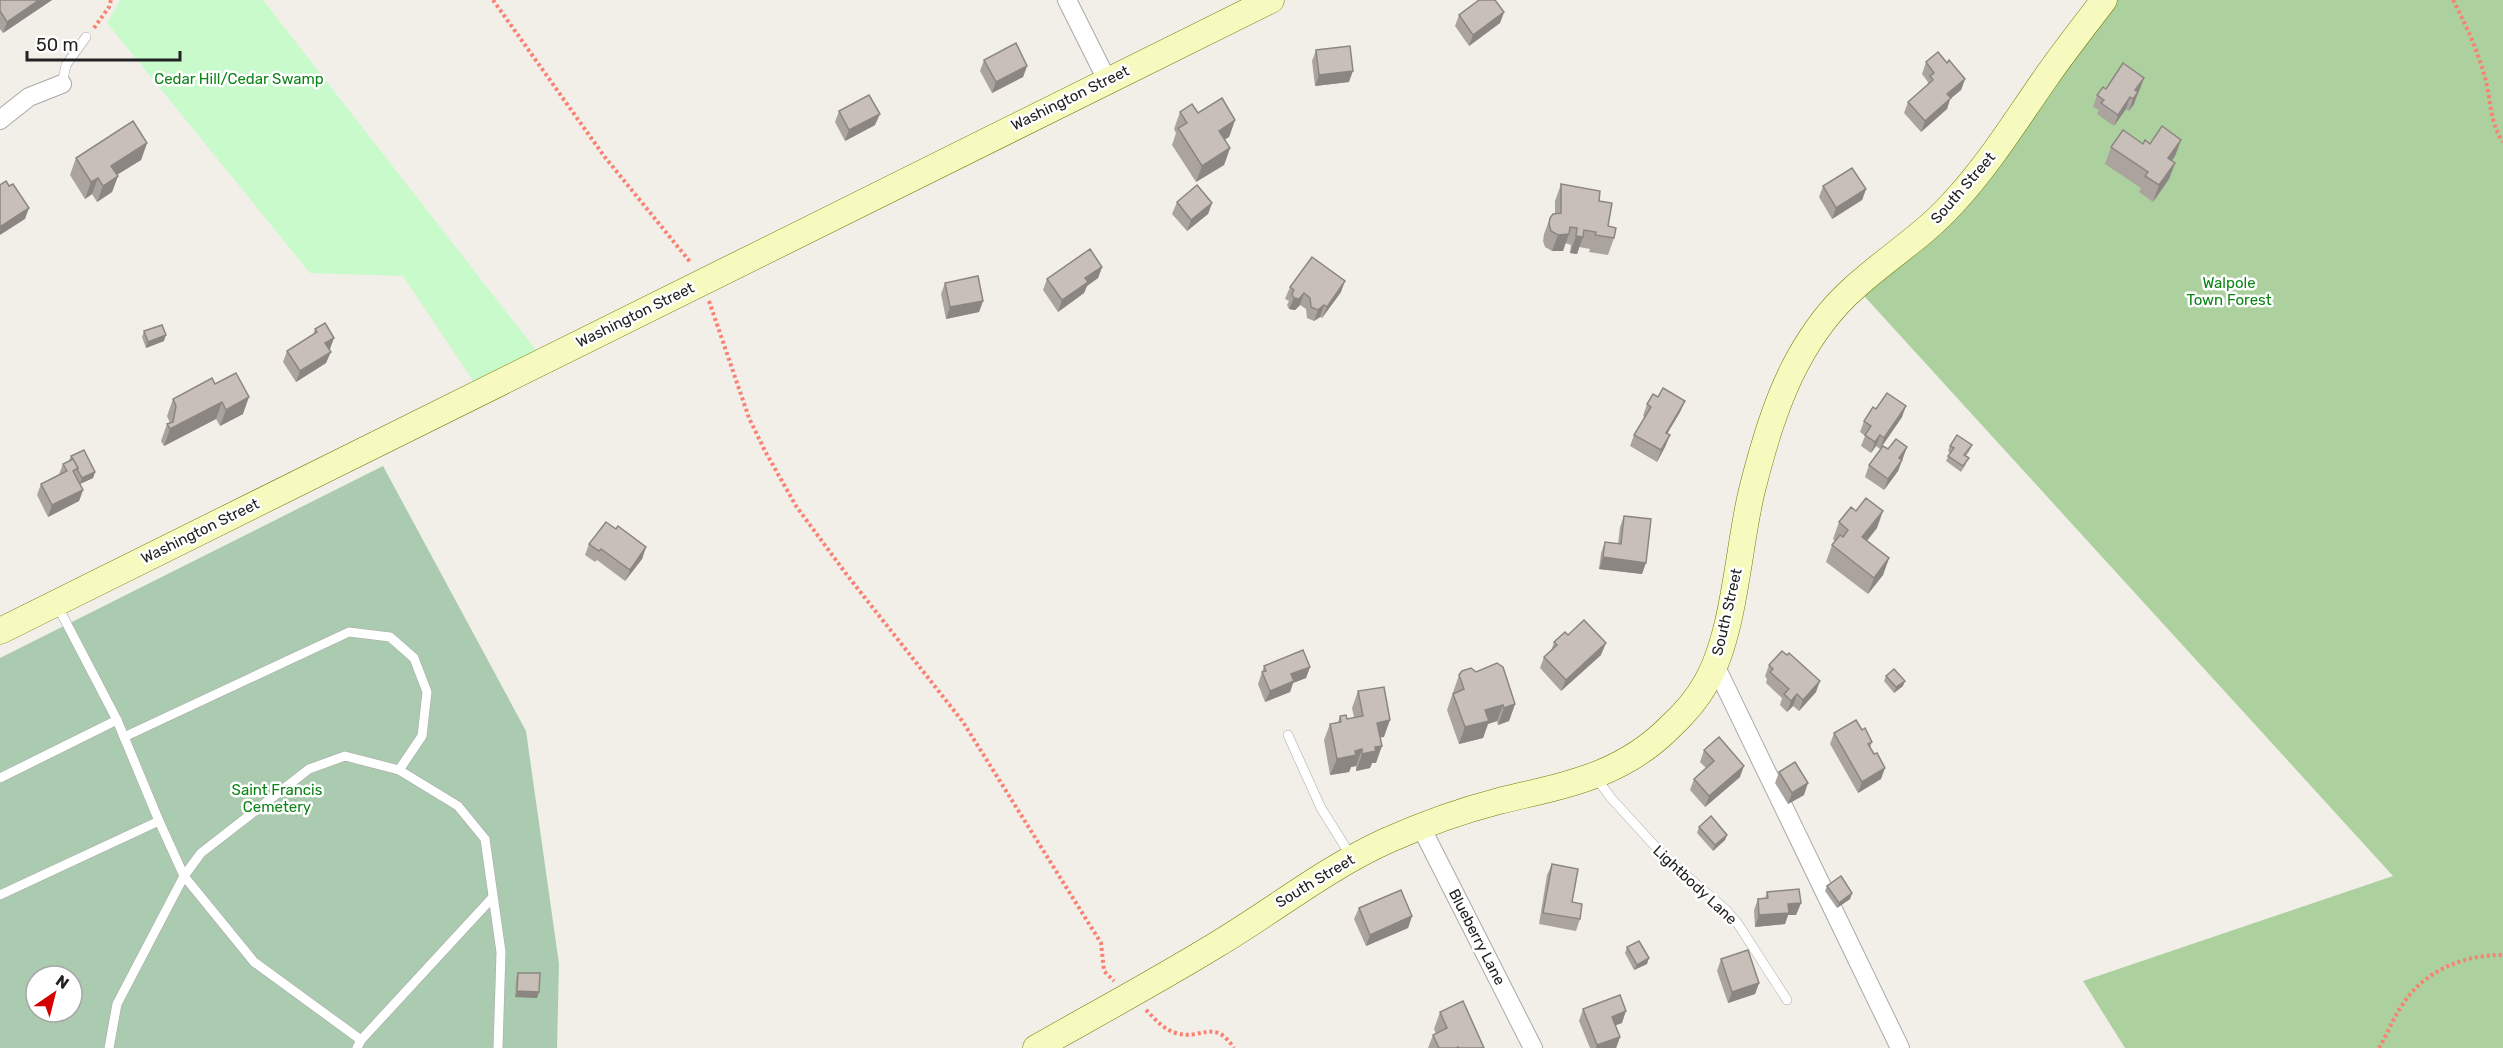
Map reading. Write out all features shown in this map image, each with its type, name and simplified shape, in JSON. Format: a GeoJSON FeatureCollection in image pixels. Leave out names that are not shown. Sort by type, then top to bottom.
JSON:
{"type":"FeatureCollection","features":[{"type":"Feature","properties":{"kind":"street"},"geometry":{"type":"LineString","coordinates":[[1067,0],[1107,80]]}},
{"type":"Feature","properties":{"kind":"street","name":"Washington Street"},"geometry":{"type":"LineString","coordinates":[[0,631],[1271,0]]}},
{"type":"Feature","properties":{"kind":"street","name":"South Street"},"geometry":{"type":"LineString","coordinates":[[1036,1048],[1219,943],[1308,883],[1353,858],[1421,826],[1487,805],[1595,776],[1615,768],[1669,729],[1705,685],[1715,665],[1726,626],[1752,490],[1767,437],[1779,400],[1813,334],[1835,306],[1855,286],[1910,243],[1954,202],[1996,149],[2104,0]]}},
{"type":"Feature","properties":{"kind":"street"},"geometry":{"type":"LineString","coordinates":[[0,120],[28,98],[62,84]]}},
{"type":"Feature","properties":{"kind":"street"},"geometry":{"type":"LineString","coordinates":[[1715,665],[1900,1048]]}},
{"type":"Feature","properties":{"kind":"street","name":"Blueberry Lane"},"geometry":{"type":"LineString","coordinates":[[1421,826],[1533,1048]]}},
{"type":"Feature","properties":{"kind":"lane"},"geometry":{"type":"LineString","coordinates":[[62,84],[66,64],[86,37]]}},
{"type":"Feature","properties":{"kind":"lane"},"geometry":{"type":"LineString","coordinates":[[56,603],[117,720],[184,876],[254,962],[359,1044],[493,897]]}},
{"type":"Feature","properties":{"kind":"lane"},"geometry":{"type":"LineString","coordinates":[[124,737],[349,632],[390,637],[414,658],[427,692],[422,736],[399,770]]}},
{"type":"Feature","properties":{"kind":"lane"},"geometry":{"type":"LineString","coordinates":[[0,778],[117,720]]}},
{"type":"Feature","properties":{"kind":"lane"},"geometry":{"type":"LineString","coordinates":[[1288,735],[1321,808],[1353,858]]}},
{"type":"Feature","properties":{"kind":"lane"},"geometry":{"type":"LineString","coordinates":[[109,1048],[117,1004],[184,876],[201,853],[309,769],[345,756],[399,770],[458,806],[485,839],[501,952],[498,1048]]}},
{"type":"Feature","properties":{"kind":"lane","name":"Lightbody Lane"},"geometry":{"type":"LineString","coordinates":[[1595,776],[1611,798],[1664,856],[1732,917],[1787,1000]]}},
{"type":"Feature","properties":{"kind":"lane"},"geometry":{"type":"LineString","coordinates":[[0,894],[159,821]]}},
{"type":"Feature","properties":{"kind":"path"},"geometry":{"type":"LineString","coordinates":[[86,37],[99,23],[111,0]]}},
{"type":"Feature","properties":{"kind":"path"},"geometry":{"type":"LineString","coordinates":[[493,0],[604,156],[705,280],[710,308],[749,418],[796,506],[963,722],[1101,943],[1102,964],[1107,974],[1161,1026],[1173,1033],[1183,1035],[1211,1030],[1220,1033],[1234,1048]]}},
{"type":"Feature","properties":{"kind":"path"},"geometry":{"type":"LineString","coordinates":[[2453,0],[2485,76],[2488,101],[2503,142]]}},
{"type":"Feature","properties":{"kind":"path"},"geometry":{"type":"LineString","coordinates":[[2379,1048],[2401,1006],[2430,974],[2457,962],[2487,955],[2503,955]]}},
{"type":"Feature","properties":{"kind":"green space","name":"Cedar Hill/Cedar Swamp"},"geometry":{"type":"Polygon","coordinates":[[[120,0],[263,0],[536,350],[484,397],[403,276],[310,273],[107,23],[120,0]]]}},
{"type":"Feature","properties":{"kind":"green space","name":"Walpole Town Forest"},"geometry":{"type":"Polygon","coordinates":[[[2104,0],[2503,0],[2503,1048],[2125,1048],[2083,981],[2393,876],[1855,286],[1910,243],[2104,0]]]}},
{"type":"Feature","properties":{"kind":"green space","name":"Saint Francis Cemetery"},"geometry":{"type":"Polygon","coordinates":[[[383,466],[526,731],[559,964],[557,1048],[0,1048],[0,658],[383,466]]]}},
{"type":"Feature","properties":{"kind":"building"},"geometry":{"type":"Polygon","coordinates":[[[0,0],[39,0],[7,22],[0,11],[0,0]]]}},
{"type":"Feature","properties":{"kind":"building"},"geometry":{"type":"Polygon","coordinates":[[[1479,0],[1495,0],[1504,12],[1473,35],[1459,15],[1479,0]]]}},
{"type":"Feature","properties":{"kind":"building"},"geometry":{"type":"Polygon","coordinates":[[[1016,43],[1027,66],[996,82],[984,60],[1016,43]]]}},
{"type":"Feature","properties":{"kind":"building"},"geometry":{"type":"Polygon","coordinates":[[[1350,46],[1353,71],[1319,75],[1316,50],[1350,46]]]}},
{"type":"Feature","properties":{"kind":"building"},"geometry":{"type":"Polygon","coordinates":[[[1938,52],[1947,63],[1949,60],[1965,79],[1947,94],[1951,98],[1925,121],[1908,102],[1933,80],[1930,76],[1934,73],[1926,62],[1938,52]]]}},
{"type":"Feature","properties":{"kind":"building"},"geometry":{"type":"Polygon","coordinates":[[[2123,63],[2144,78],[2135,90],[2138,92],[2133,99],[2130,97],[2118,115],[2101,103],[2104,100],[2097,95],[2103,87],[2106,89],[2123,63]]]}},
{"type":"Feature","properties":{"kind":"building"},"geometry":{"type":"Polygon","coordinates":[[[869,95],[880,114],[849,130],[839,111],[869,95]]]}},
{"type":"Feature","properties":{"kind":"building"},"geometry":{"type":"Polygon","coordinates":[[[1222,98],[1235,120],[1219,131],[1230,148],[1202,166],[1178,128],[1187,123],[1180,112],[1192,104],[1198,113],[1222,98]]]}},
{"type":"Feature","properties":{"kind":"building"},"geometry":{"type":"Polygon","coordinates":[[[133,121],[147,143],[111,166],[118,176],[103,186],[98,178],[91,182],[76,158],[133,121]]]}},
{"type":"Feature","properties":{"kind":"building"},"geometry":{"type":"Polygon","coordinates":[[[2162,126],[2181,140],[2168,158],[2175,163],[2159,185],[2145,176],[2148,172],[2111,147],[2123,130],[2143,144],[2145,140],[2150,144],[2162,126]]]}},
{"type":"Feature","properties":{"kind":"building"},"geometry":{"type":"Polygon","coordinates":[[[1852,168],[1866,189],[1836,208],[1823,186],[1852,168]]]}},
{"type":"Feature","properties":{"kind":"building"},"geometry":{"type":"Polygon","coordinates":[[[6,181],[9,186],[13,184],[29,208],[0,227],[0,185],[6,181]]]}},
{"type":"Feature","properties":{"kind":"building"},"geometry":{"type":"Polygon","coordinates":[[[1561,184],[1600,191],[1599,201],[1612,203],[1608,226],[1616,228],[1614,238],[1595,235],[1596,232],[1584,230],[1583,237],[1576,236],[1577,228],[1570,227],[1569,234],[1558,235],[1551,231],[1550,218],[1553,214],[1561,213],[1561,184]]]}},
{"type":"Feature","properties":{"kind":"building"},"geometry":{"type":"Polygon","coordinates":[[[1197,185],[1212,203],[1191,220],[1177,202],[1197,185]]]}},
{"type":"Feature","properties":{"kind":"building"},"geometry":{"type":"Polygon","coordinates":[[[1090,249],[1102,267],[1085,278],[1088,282],[1062,300],[1047,279],[1090,249]]]}},
{"type":"Feature","properties":{"kind":"building"},"geometry":{"type":"Polygon","coordinates":[[[1312,257],[1345,281],[1327,307],[1324,305],[1318,310],[1311,307],[1310,298],[1304,293],[1299,299],[1294,298],[1292,294],[1294,290],[1290,287],[1312,257]]]}},
{"type":"Feature","properties":{"kind":"building"},"geometry":{"type":"Polygon","coordinates":[[[978,276],[983,301],[950,307],[945,283],[978,276]]]}},
{"type":"Feature","properties":{"kind":"building"},"geometry":{"type":"Polygon","coordinates":[[[325,323],[334,338],[325,343],[331,352],[300,371],[287,351],[317,332],[315,329],[325,323]]]}},
{"type":"Feature","properties":{"kind":"building"},"geometry":{"type":"Polygon","coordinates":[[[162,325],[166,335],[148,342],[144,331],[162,325]]]}},
{"type":"Feature","properties":{"kind":"building"},"geometry":{"type":"Polygon","coordinates":[[[236,373],[249,397],[226,410],[222,402],[170,429],[167,424],[173,422],[176,406],[173,399],[212,378],[215,384],[236,373]]]}},
{"type":"Feature","properties":{"kind":"building"},"geometry":{"type":"Polygon","coordinates":[[[1663,388],[1685,401],[1666,433],[1670,435],[1661,450],[1634,435],[1651,407],[1647,404],[1653,394],[1658,397],[1663,388]]]}},
{"type":"Feature","properties":{"kind":"building"},"geometry":{"type":"Polygon","coordinates":[[[1887,393],[1906,406],[1884,438],[1880,435],[1875,442],[1865,435],[1871,426],[1864,421],[1873,407],[1876,409],[1887,393]]]}},
{"type":"Feature","properties":{"kind":"building"},"geometry":{"type":"Polygon","coordinates":[[[1957,435],[1972,445],[1964,455],[1969,458],[1963,466],[1948,456],[1954,448],[1950,446],[1957,435]]]}},
{"type":"Feature","properties":{"kind":"building"},"geometry":{"type":"Polygon","coordinates":[[[1896,439],[1907,447],[1899,458],[1902,460],[1888,479],[1869,465],[1883,446],[1888,449],[1896,439]]]}},
{"type":"Feature","properties":{"kind":"building"},"geometry":{"type":"Polygon","coordinates":[[[84,450],[95,472],[82,478],[71,456],[84,450]]]}},
{"type":"Feature","properties":{"kind":"building"},"geometry":{"type":"Polygon","coordinates":[[[73,459],[78,468],[73,471],[83,490],[52,505],[41,484],[67,471],[63,464],[73,459]]]}},
{"type":"Feature","properties":{"kind":"building"},"geometry":{"type":"Polygon","coordinates":[[[1866,498],[1883,511],[1862,537],[1889,558],[1874,578],[1832,545],[1840,535],[1843,537],[1848,530],[1839,522],[1851,507],[1856,511],[1866,498]]]}},
{"type":"Feature","properties":{"kind":"building"},"geometry":{"type":"Polygon","coordinates":[[[1624,516],[1651,519],[1646,563],[1603,557],[1605,542],[1621,544],[1624,516]]]}},
{"type":"Feature","properties":{"kind":"building"},"geometry":{"type":"Polygon","coordinates":[[[606,522],[616,529],[618,526],[646,547],[630,570],[601,549],[599,551],[589,544],[606,522]]]}},
{"type":"Feature","properties":{"kind":"building"},"geometry":{"type":"Polygon","coordinates":[[[1584,620],[1606,643],[1566,680],[1544,657],[1557,645],[1554,642],[1565,632],[1568,635],[1584,620]]]}},
{"type":"Feature","properties":{"kind":"building"},"geometry":{"type":"Polygon","coordinates":[[[1303,650],[1310,667],[1291,674],[1294,681],[1270,691],[1262,672],[1266,671],[1264,666],[1303,650]]]}},
{"type":"Feature","properties":{"kind":"building"},"geometry":{"type":"Polygon","coordinates":[[[1782,651],[1787,655],[1789,653],[1820,681],[1803,700],[1797,694],[1791,701],[1784,694],[1789,689],[1770,672],[1773,669],[1769,665],[1782,651]]]}},
{"type":"Feature","properties":{"kind":"building"},"geometry":{"type":"Polygon","coordinates":[[[1497,663],[1503,667],[1515,704],[1485,710],[1489,721],[1465,727],[1453,694],[1464,689],[1459,675],[1462,671],[1471,668],[1476,672],[1497,663]]]}},
{"type":"Feature","properties":{"kind":"building"},"geometry":{"type":"Polygon","coordinates":[[[1894,669],[1905,681],[1896,687],[1886,676],[1894,669]]]}},
{"type":"Feature","properties":{"kind":"building"},"geometry":{"type":"Polygon","coordinates":[[[1384,687],[1390,720],[1377,723],[1382,746],[1375,747],[1376,751],[1362,754],[1362,749],[1355,751],[1356,755],[1337,759],[1330,724],[1341,722],[1340,716],[1346,715],[1347,719],[1363,716],[1358,691],[1384,687]]]}},
{"type":"Feature","properties":{"kind":"building"},"geometry":{"type":"Polygon","coordinates":[[[1856,720],[1862,730],[1865,728],[1872,742],[1868,744],[1874,754],[1877,753],[1885,768],[1862,782],[1834,733],[1856,720]]]}},
{"type":"Feature","properties":{"kind":"building"},"geometry":{"type":"Polygon","coordinates":[[[1719,737],[1744,766],[1709,796],[1694,779],[1714,761],[1704,750],[1719,737]]]}},
{"type":"Feature","properties":{"kind":"building"},"geometry":{"type":"Polygon","coordinates":[[[1795,762],[1808,783],[1792,793],[1779,772],[1795,762]]]}},
{"type":"Feature","properties":{"kind":"building"},"geometry":{"type":"Polygon","coordinates":[[[1711,816],[1727,835],[1715,845],[1699,827],[1711,816]]]}},
{"type":"Feature","properties":{"kind":"building"},"geometry":{"type":"Polygon","coordinates":[[[1552,864],[1578,869],[1572,902],[1582,904],[1580,919],[1543,913],[1552,864]]]}},
{"type":"Feature","properties":{"kind":"building"},"geometry":{"type":"Polygon","coordinates":[[[1841,876],[1852,893],[1839,903],[1827,886],[1841,876]]]}},
{"type":"Feature","properties":{"kind":"building"},"geometry":{"type":"Polygon","coordinates":[[[1799,889],[1801,903],[1788,904],[1789,913],[1759,915],[1758,899],[1768,898],[1767,892],[1799,889]]]}},
{"type":"Feature","properties":{"kind":"building"},"geometry":{"type":"Polygon","coordinates":[[[1401,890],[1412,916],[1370,935],[1359,908],[1401,890]]]}},
{"type":"Feature","properties":{"kind":"building"},"geometry":{"type":"Polygon","coordinates":[[[1639,941],[1649,958],[1637,965],[1627,947],[1639,941]]]}},
{"type":"Feature","properties":{"kind":"building"},"geometry":{"type":"Polygon","coordinates":[[[1748,950],[1759,983],[1732,992],[1721,959],[1748,950]]]}},
{"type":"Feature","properties":{"kind":"building"},"geometry":{"type":"Polygon","coordinates":[[[518,973],[540,973],[539,992],[517,991],[518,973]]]}},
{"type":"Feature","properties":{"kind":"building"},"geometry":{"type":"Polygon","coordinates":[[[1620,995],[1626,1011],[1612,1017],[1620,1037],[1597,1045],[1583,1009],[1620,995]]]}},
{"type":"Feature","properties":{"kind":"building"},"geometry":{"type":"Polygon","coordinates":[[[1463,1001],[1484,1048],[1439,1048],[1433,1035],[1447,1028],[1440,1012],[1463,1001]]]}}]}
